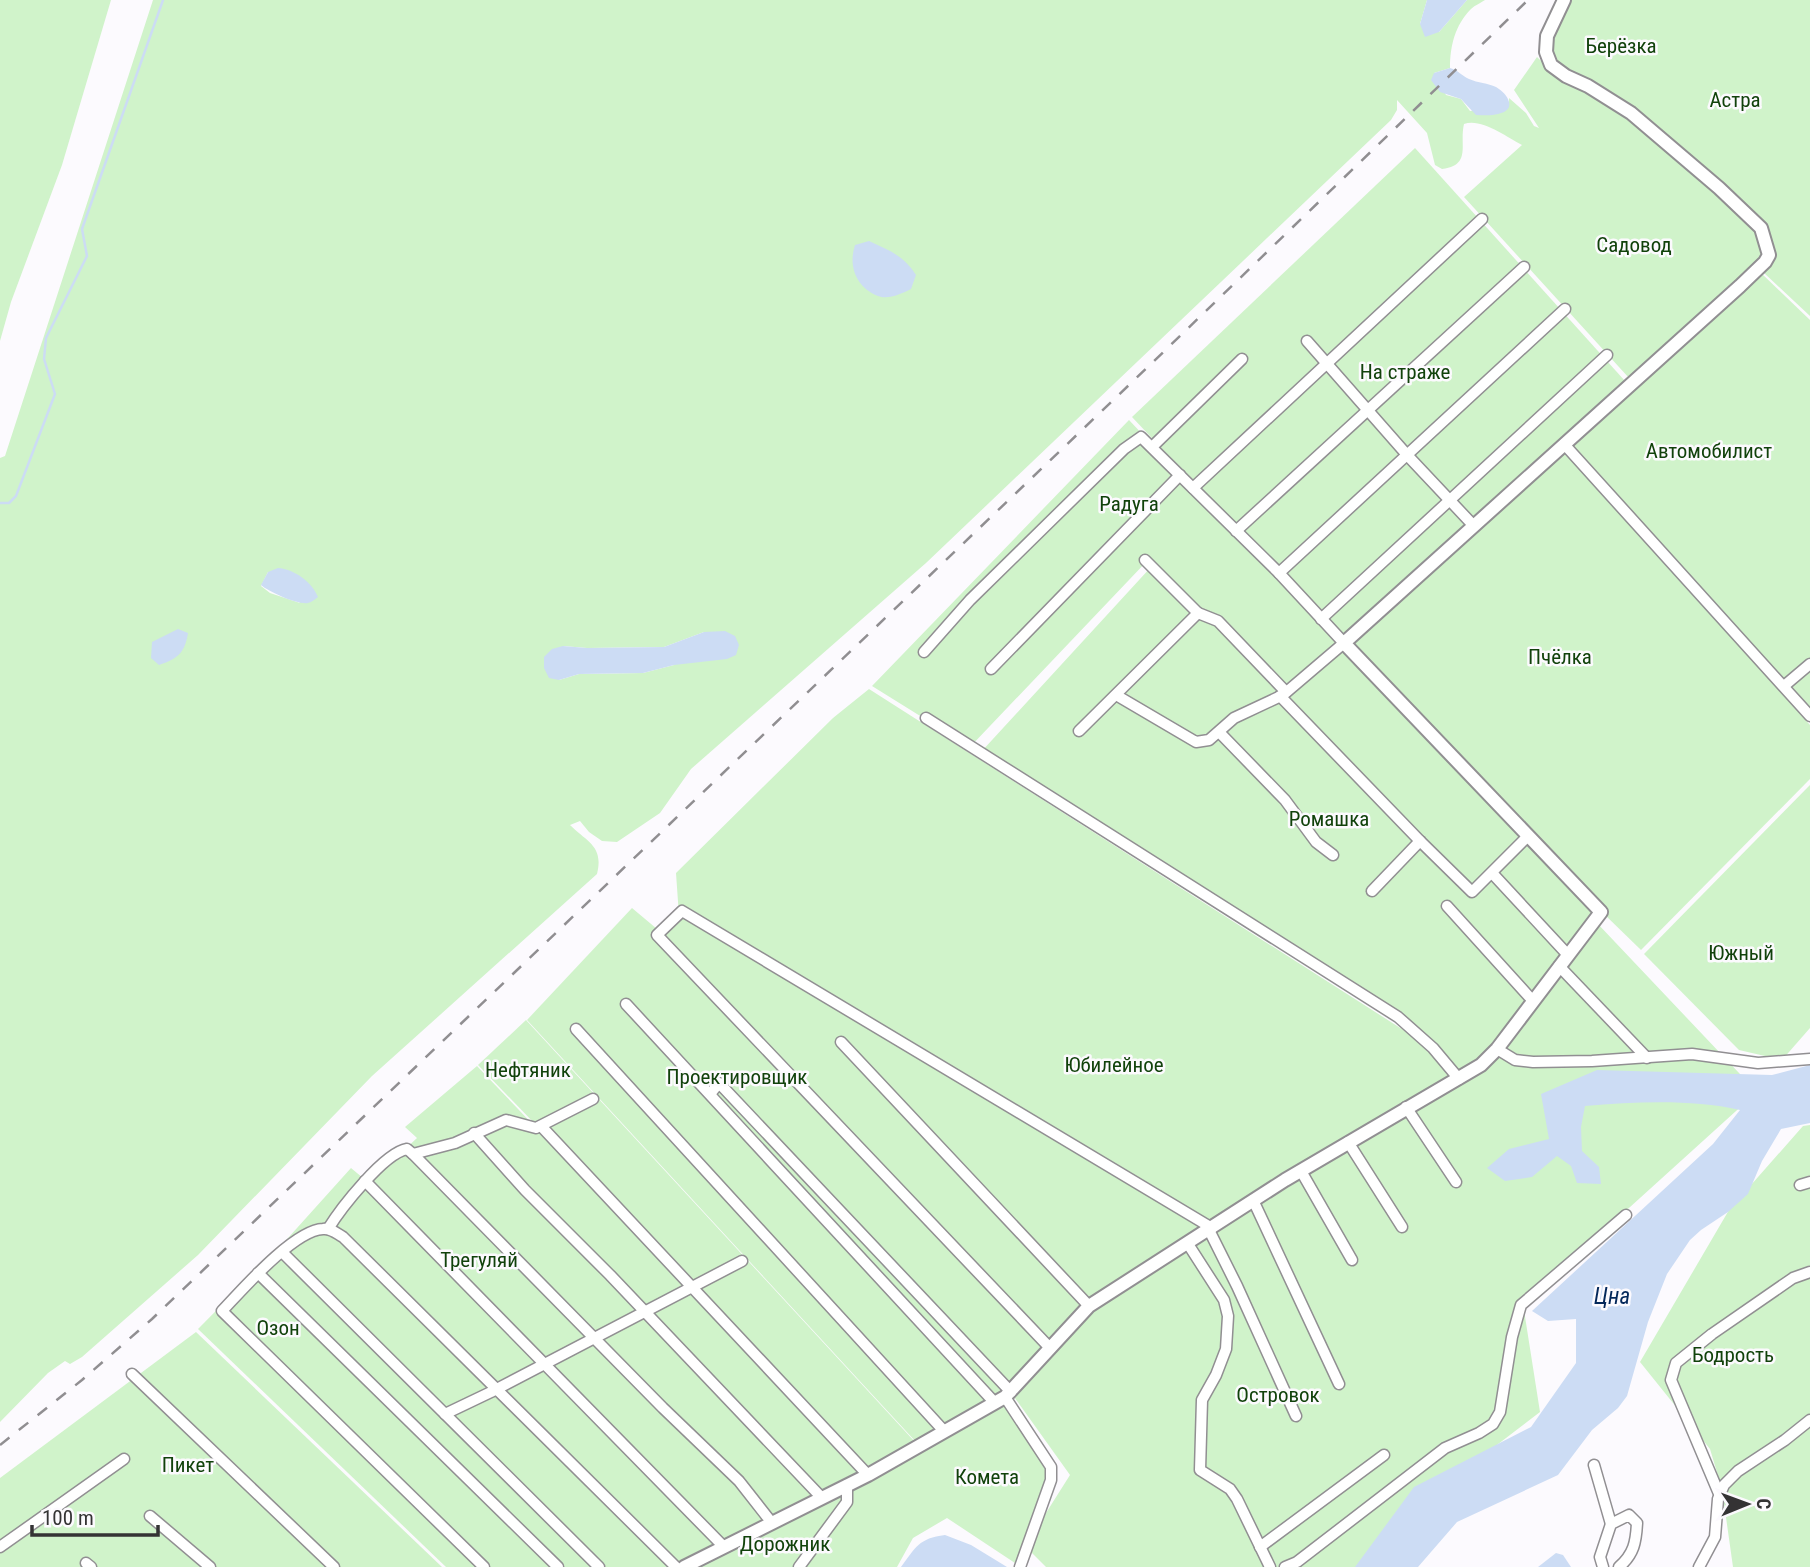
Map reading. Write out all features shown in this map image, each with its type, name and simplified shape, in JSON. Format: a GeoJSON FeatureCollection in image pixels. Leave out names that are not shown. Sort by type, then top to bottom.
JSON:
{"type":"FeatureCollection","features":[{"type":"Feature","properties":{"kind":"street"},"geometry":{"type":"LineString","coordinates":[[1116,695],[1196,742],[1209,740],[1234,718],[1283,694],[1344,643],[1767,259],[1769,249],[1765,235],[1756,222],[1712,181],[1631,113],[1551,65],[1546,52],[1547,36],[1564,0]]}},
{"type":"Feature","properties":{"kind":"street"},"geometry":{"type":"LineString","coordinates":[[1193,488],[1482,219]]}},
{"type":"Feature","properties":{"kind":"street"},"geometry":{"type":"LineString","coordinates":[[1236,531],[1524,267]]}},
{"type":"Feature","properties":{"kind":"street"},"geometry":{"type":"LineString","coordinates":[[1279,573],[1565,309]]}},
{"type":"Feature","properties":{"kind":"street"},"geometry":{"type":"LineString","coordinates":[[1307,341],[1473,525]]}},
{"type":"Feature","properties":{"kind":"street"},"geometry":{"type":"LineString","coordinates":[[1321,619],[1606,355]]}},
{"type":"Feature","properties":{"kind":"street"},"geometry":{"type":"LineString","coordinates":[[1152,447],[1242,359]]}},
{"type":"Feature","properties":{"kind":"street"},"geometry":{"type":"LineString","coordinates":[[684,1567],[868,1475],[1003,1398],[1089,1306],[1253,1200],[1481,1065],[1497,1049],[1601,912],[1279,573],[1141,437],[1124,449],[970,600],[924,652]]}},
{"type":"Feature","properties":{"kind":"street"},"geometry":{"type":"LineString","coordinates":[[1564,444],[1810,716]]}},
{"type":"Feature","properties":{"kind":"street"},"geometry":{"type":"LineString","coordinates":[[991,669],[1180,475]]}},
{"type":"Feature","properties":{"kind":"street"},"geometry":{"type":"LineString","coordinates":[[1145,560],[1198,613],[1218,621],[1420,841],[1472,892],[1528,836]]}},
{"type":"Feature","properties":{"kind":"street"},"geometry":{"type":"LineString","coordinates":[[1079,731],[1198,613]]}},
{"type":"Feature","properties":{"kind":"street"},"geometry":{"type":"LineString","coordinates":[[1784,686],[1810,664]]}},
{"type":"Feature","properties":{"kind":"street"},"geometry":{"type":"LineString","coordinates":[[926,719],[1398,1017],[1433,1048],[1459,1079]]}},
{"type":"Feature","properties":{"kind":"street"},"geometry":{"type":"LineString","coordinates":[[1219,732],[1285,800],[1316,842],[1333,855]]}},
{"type":"Feature","properties":{"kind":"street"},"geometry":{"type":"LineString","coordinates":[[1372,891],[1420,841]]}},
{"type":"Feature","properties":{"kind":"street"},"geometry":{"type":"LineString","coordinates":[[1492,873],[1568,955]]}},
{"type":"Feature","properties":{"kind":"street"},"geometry":{"type":"LineString","coordinates":[[1447,906],[1533,1001]]}},
{"type":"Feature","properties":{"kind":"street"},"geometry":{"type":"LineString","coordinates":[[1050,1348],[657,935],[682,911],[1210,1229],[1296,1416]]}},
{"type":"Feature","properties":{"kind":"street"},"geometry":{"type":"LineString","coordinates":[[1559,966],[1647,1058]]}},
{"type":"Feature","properties":{"kind":"street"},"geometry":{"type":"LineString","coordinates":[[626,1004],[1003,1398]]}},
{"type":"Feature","properties":{"kind":"street"},"geometry":{"type":"LineString","coordinates":[[576,1029],[944,1431]]}},
{"type":"Feature","properties":{"kind":"street"},"geometry":{"type":"LineString","coordinates":[[841,1042],[1089,1306]]}},
{"type":"Feature","properties":{"kind":"street"},"geometry":{"type":"LineString","coordinates":[[1497,1049],[1515,1060],[1533,1062],[1692,1054],[1758,1063],[1810,1059]]}},
{"type":"Feature","properties":{"kind":"street"},"geometry":{"type":"LineString","coordinates":[[710,1094],[719,1083],[1003,1398],[1051,1467],[1051,1480],[1020,1567]]}},
{"type":"Feature","properties":{"kind":"street"},"geometry":{"type":"LineString","coordinates":[[413,1154],[455,1143],[506,1120],[536,1128],[593,1099]]}},
{"type":"Feature","properties":{"kind":"street"},"geometry":{"type":"LineString","coordinates":[[1406,1107],[1456,1182]]}},
{"type":"Feature","properties":{"kind":"street"},"geometry":{"type":"LineString","coordinates":[[541,1126],[868,1475]]}},
{"type":"Feature","properties":{"kind":"street"},"geometry":{"type":"LineString","coordinates":[[474,1133],[525,1190],[822,1498]]}},
{"type":"Feature","properties":{"kind":"street"},"geometry":{"type":"LineString","coordinates":[[1348,1142],[1402,1227]]}},
{"type":"Feature","properties":{"kind":"street"},"geometry":{"type":"LineString","coordinates":[[328,1229],[339,1211],[365,1181],[398,1151],[407,1149],[739,1481],[772,1523]]}},
{"type":"Feature","properties":{"kind":"street"},"geometry":{"type":"LineString","coordinates":[[1301,1171],[1352,1260]]}},
{"type":"Feature","properties":{"kind":"street"},"geometry":{"type":"LineString","coordinates":[[365,1181],[724,1547]]}},
{"type":"Feature","properties":{"kind":"street"},"geometry":{"type":"LineString","coordinates":[[1253,1200],[1339,1384]]}},
{"type":"Feature","properties":{"kind":"street"},"geometry":{"type":"LineString","coordinates":[[1285,1567],[1297,1563],[1445,1448],[1493,1424],[1500,1412],[1512,1337],[1521,1305],[1626,1215]]}},
{"type":"Feature","properties":{"kind":"street"},"geometry":{"type":"LineString","coordinates":[[484,1567],[222,1311],[258,1273],[303,1235],[314,1230],[328,1229],[342,1237],[676,1567]]}},
{"type":"Feature","properties":{"kind":"street"},"geometry":{"type":"LineString","coordinates":[[1188,1244],[1224,1300],[1228,1316],[1226,1349],[1202,1400],[1200,1470],[1230,1489],[1270,1567]]}},
{"type":"Feature","properties":{"kind":"street"},"geometry":{"type":"LineString","coordinates":[[282,1252],[599,1567]]}},
{"type":"Feature","properties":{"kind":"street"},"geometry":{"type":"LineString","coordinates":[[444,1414],[742,1261]]}},
{"type":"Feature","properties":{"kind":"street"},"geometry":{"type":"LineString","coordinates":[[1720,1496],[1671,1380],[1676,1363],[1712,1334],[1793,1278],[1810,1272]]}},
{"type":"Feature","properties":{"kind":"street"},"geometry":{"type":"LineString","coordinates":[[258,1273],[558,1567]]}},
{"type":"Feature","properties":{"kind":"street"},"geometry":{"type":"LineString","coordinates":[[132,1374],[334,1567]]}},
{"type":"Feature","properties":{"kind":"street"},"geometry":{"type":"LineString","coordinates":[[1699,1567],[1715,1537],[1724,1485],[1738,1471],[1810,1420]]}},
{"type":"Feature","properties":{"kind":"street"},"geometry":{"type":"LineString","coordinates":[[1260,1547],[1384,1455]]}},
{"type":"Feature","properties":{"kind":"street"},"geometry":{"type":"LineString","coordinates":[[0,1547],[124,1459]]}},
{"type":"Feature","properties":{"kind":"street"},"geometry":{"type":"LineString","coordinates":[[1594,1465],[1611,1524],[1600,1557],[1603,1567]]}},
{"type":"Feature","properties":{"kind":"street"},"geometry":{"type":"LineString","coordinates":[[799,1567],[846,1502],[847,1485]]}},
{"type":"Feature","properties":{"kind":"street"},"geometry":{"type":"LineString","coordinates":[[1611,1524],[1629,1515],[1637,1523],[1636,1542],[1631,1557],[1619,1567]]}},
{"type":"Feature","properties":{"kind":"street"},"geometry":{"type":"LineString","coordinates":[[150,1516],[211,1567]]}},
{"type":"Feature","properties":{"kind":"green space"},"geometry":{"type":"Polygon","coordinates":[[[0,0],[111,0],[62,165],[11,302],[0,341],[0,0]]]}},
{"type":"Feature","properties":{"kind":"green space","name":"Садовод"},"geometry":{"type":"Polygon","coordinates":[[[153,0],[1427,0],[1420,24],[1439,32],[1467,0],[1485,0],[1471,9],[1457,29],[1452,44],[1450,68],[1434,73],[1446,95],[1461,99],[1470,111],[1509,105],[1509,98],[1526,113],[1534,126],[1539,128],[1514,90],[1537,57],[1561,80],[1609,101],[1752,226],[1765,254],[1629,378],[1464,197],[1522,145],[1486,126],[1464,124],[1461,159],[1451,167],[1442,169],[1435,165],[1427,133],[1397,100],[1397,110],[1391,120],[926,563],[691,769],[660,813],[617,842],[602,841],[580,821],[570,825],[593,845],[598,857],[597,874],[372,1076],[198,1255],[82,1357],[70,1364],[65,1361],[48,1373],[0,1422],[0,458],[5,456],[153,0]],[[268,572],[261,586],[270,593],[300,603],[268,572]],[[704,632],[664,647],[563,646],[559,680],[579,674],[643,673],[674,665],[704,632]]]}},
{"type":"Feature","properties":{"kind":"green space","name":"Астра"},"geometry":{"type":"Polygon","coordinates":[[[1568,0],[1810,0],[1810,316],[1763,272],[1775,253],[1763,220],[1633,109],[1557,67],[1547,43],[1568,0]]]}},
{"type":"Feature","properties":{"kind":"green space","name":"На страже"},"geometry":{"type":"Polygon","coordinates":[[[1415,148],[1625,381],[1342,640],[1132,417],[1415,148]]]}},
{"type":"Feature","properties":{"kind":"green space","name":"Автомобилист"},"geometry":{"type":"Polygon","coordinates":[[[1759,271],[1810,320],[1810,658],[1783,682],[1565,443],[1759,271]]]}},
{"type":"Feature","properties":{"kind":"green space","name":"Ромашка"},"geometry":{"type":"Polygon","coordinates":[[[1129,420],[1598,910],[1490,1050],[1456,1074],[1409,1027],[981,752],[1151,567],[1288,692],[1288,686],[1148,560],[970,747],[872,686],[1129,420]]]}},
{"type":"Feature","properties":{"kind":"green space","name":"Пчёлка"},"geometry":{"type":"Polygon","coordinates":[[[1563,446],[1810,725],[1810,779],[1641,950],[1604,914],[1353,642],[1563,446]]]}},
{"type":"Feature","properties":{"kind":"green space"},"geometry":{"type":"Polygon","coordinates":[[[1810,665],[1810,714],[1786,686],[1810,665]]]}},
{"type":"Feature","properties":{"kind":"green space","name":"Юбилейное"},"geometry":{"type":"Polygon","coordinates":[[[869,689],[1405,1031],[1434,1057],[1452,1078],[1085,1305],[1015,1384],[916,1442],[527,1020],[632,908],[663,934],[679,916],[676,873],[833,718],[869,689]]]}},
{"type":"Feature","properties":{"kind":"green space","name":"Южный"},"geometry":{"type":"Polygon","coordinates":[[[1810,785],[1810,1028],[1782,1060],[1739,1050],[1644,954],[1810,785]]]}},
{"type":"Feature","properties":{"kind":"green space","name":"Островок"},"geometry":{"type":"Polygon","coordinates":[[[1597,923],[1757,1092],[1523,1304],[1540,1412],[1392,1525],[1358,1567],[1046,1567],[1025,1546],[1018,1565],[947,1518],[913,1538],[897,1567],[803,1567],[849,1501],[854,1486],[1005,1401],[1052,1474],[1027,1543],[1070,1475],[1012,1394],[1098,1306],[1195,1243],[1491,1065],[1597,923]]]}},
{"type":"Feature","properties":{"kind":"green space","name":"Нефтяник"},"geometry":{"type":"Polygon","coordinates":[[[526,1020],[915,1442],[866,1467],[478,1065],[526,1020]]]}},
{"type":"Feature","properties":{"kind":"green space","name":"Трегуляй"},"geometry":{"type":"Polygon","coordinates":[[[477,1066],[863,1471],[672,1567],[602,1567],[279,1248],[351,1168],[369,1183],[417,1138],[405,1127],[477,1066]]]}},
{"type":"Feature","properties":{"kind":"green space","name":"Бодрость"},"geometry":{"type":"Polygon","coordinates":[[[1810,1125],[1810,1567],[1733,1567],[1722,1489],[1710,1449],[1640,1362],[1729,1210],[1803,1126],[1810,1125]]]}},
{"type":"Feature","properties":{"kind":"green space","name":"Озон"},"geometry":{"type":"Polygon","coordinates":[[[277,1249],[598,1567],[446,1567],[198,1329],[277,1249]]]}},
{"type":"Feature","properties":{"kind":"green space","name":"Пикет"},"geometry":{"type":"Polygon","coordinates":[[[196,1332],[442,1567],[0,1567],[0,1478],[196,1332]]]}},
{"type":"Feature","properties":{"kind":"green space","name":"Дорожник"},"geometry":{"type":"Polygon","coordinates":[[[839,1493],[845,1501],[797,1567],[687,1567],[839,1493]]]}},
{"type":"Feature","properties":{"kind":"water"},"geometry":{"type":"Polygon","coordinates":[[[1427,0],[1467,0],[1439,32],[1425,37],[1420,24],[1427,0]]]}},
{"type":"Feature","properties":{"kind":"water"},"geometry":{"type":"Polygon","coordinates":[[[1450,68],[1469,79],[1500,90],[1509,102],[1508,109],[1495,115],[1476,115],[1461,99],[1440,92],[1431,80],[1434,73],[1450,68]]]}},
{"type":"Feature","properties":{"kind":"water"},"geometry":{"type":"Polygon","coordinates":[[[869,241],[896,254],[911,268],[916,275],[911,289],[886,297],[878,296],[864,287],[853,268],[853,253],[855,245],[869,241]]]}},
{"type":"Feature","properties":{"kind":"water"},"geometry":{"type":"Polygon","coordinates":[[[278,568],[302,577],[318,597],[308,603],[298,602],[261,585],[268,572],[278,568]]]}},
{"type":"Feature","properties":{"kind":"water"},"geometry":{"type":"Polygon","coordinates":[[[178,629],[188,633],[185,646],[175,658],[159,665],[151,658],[152,642],[178,629]]]}},
{"type":"Feature","properties":{"kind":"water"},"geometry":{"type":"Polygon","coordinates":[[[725,631],[735,636],[739,645],[736,655],[727,659],[674,665],[643,673],[579,674],[559,680],[549,678],[544,668],[544,657],[552,649],[563,646],[664,647],[704,632],[725,631]]]}},
{"type":"Feature","properties":{"kind":"water","name":"Цна"},"geometry":{"type":"Polygon","coordinates":[[[1810,1065],[1810,1123],[1781,1129],[1762,1161],[1748,1194],[1690,1240],[1667,1274],[1648,1322],[1627,1396],[1618,1408],[1592,1430],[1558,1475],[1457,1522],[1418,1567],[1355,1567],[1414,1487],[1531,1427],[1576,1363],[1576,1319],[1548,1321],[1532,1311],[1713,1144],[1740,1110],[1683,1103],[1585,1106],[1581,1127],[1582,1151],[1599,1167],[1601,1184],[1577,1183],[1571,1166],[1557,1156],[1532,1177],[1505,1181],[1487,1168],[1509,1149],[1549,1139],[1541,1094],[1597,1070],[1772,1075],[1810,1065]]]}},
{"type":"Feature","properties":{"kind":"water"},"geometry":{"type":"Polygon","coordinates":[[[945,1535],[971,1545],[1007,1567],[901,1567],[923,1541],[945,1535]]]}},
{"type":"Feature","properties":{"kind":"water"},"geometry":{"type":"Polygon","coordinates":[[[1556,1553],[1563,1555],[1571,1567],[1538,1567],[1556,1553]]]}},
{"type":"Feature","properties":{"kind":"waterway"},"geometry":{"type":"LineString","coordinates":[[0,503],[9,503],[16,496],[55,394],[44,359],[46,338],[87,256],[82,229],[163,0]]}},
{"type":"Feature","properties":{"kind":"railway"},"geometry":{"type":"LineString","coordinates":[[0,1445],[82,1380],[152,1319],[1528,0]]}},
{"type":"Feature","properties":{"kind":"park label","name":"Берёзка"},"geometry":{"type":"Point","coordinates":[1621,46]}},
{"type":"Feature","properties":{"kind":"park label","name":"Радуга"},"geometry":{"type":"Point","coordinates":[1129,504]}},
{"type":"Feature","properties":{"kind":"park label","name":"Проектировщик"},"geometry":{"type":"Point","coordinates":[737,1077]}},
{"type":"Feature","properties":{"kind":"park label","name":"Комета"},"geometry":{"type":"Point","coordinates":[987,1477]}}]}
